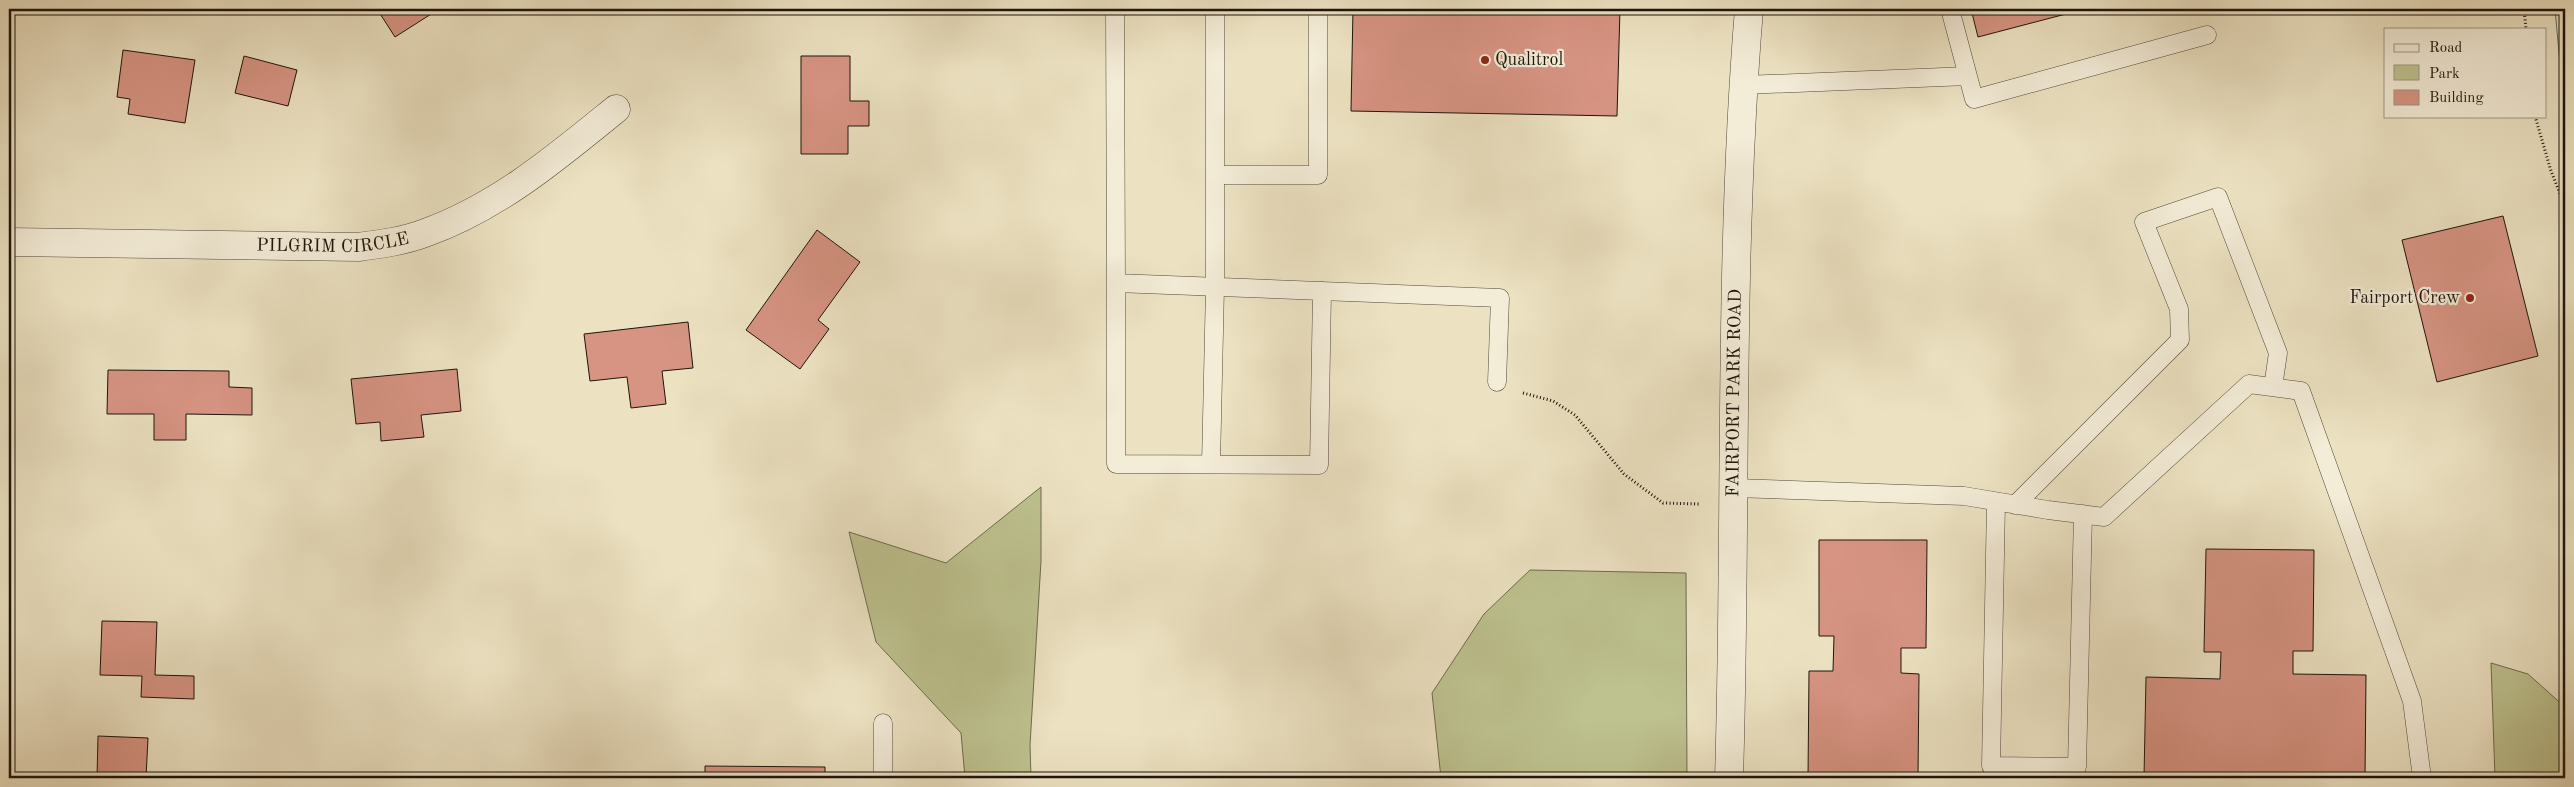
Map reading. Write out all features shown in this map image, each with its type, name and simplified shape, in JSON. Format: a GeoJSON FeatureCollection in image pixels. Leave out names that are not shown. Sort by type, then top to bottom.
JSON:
{"type":"FeatureCollection","features":[{"type":"Feature","properties":{"kind":"street","name":"FAIRPORT PARK ROAD"},"geometry":{"type":"LineString","coordinates":[[1729,778],[1734,638],[1734,349],[1744,85],[1749,9]]}},
{"type":"Feature","properties":{"kind":"street","name":"PILGRIM CIRCLE"},"geometry":{"type":"LineString","coordinates":[[9,242],[358,247],[393,242],[425,234],[471,214],[541,170],[616,109]]}},
{"type":"Feature","properties":{"kind":"lane"},"geometry":{"type":"LineString","coordinates":[[1115,9],[1116,464],[1319,464],[1322,291]]}},
{"type":"Feature","properties":{"kind":"lane"},"geometry":{"type":"LineString","coordinates":[[1211,464],[1215,287],[1215,9]]}},
{"type":"Feature","properties":{"kind":"lane"},"geometry":{"type":"LineString","coordinates":[[1215,175],[1318,175],[1318,9]]}},
{"type":"Feature","properties":{"kind":"lane"},"geometry":{"type":"LineString","coordinates":[[1950,9],[1974,99],[2208,35]]}},
{"type":"Feature","properties":{"kind":"lane"},"geometry":{"type":"LineString","coordinates":[[1744,85],[1968,76]]}},
{"type":"Feature","properties":{"kind":"lane"},"geometry":{"type":"LineString","coordinates":[[2016,505],[2180,340],[2179,309],[2144,222],[2218,197],[2278,353],[2274,387]]}},
{"type":"Feature","properties":{"kind":"lane"},"geometry":{"type":"LineString","coordinates":[[1116,283],[1500,298],[1497,382]]}},
{"type":"Feature","properties":{"kind":"lane"},"geometry":{"type":"LineString","coordinates":[[1734,496],[1964,496],[2104,517],[2249,384],[2301,391],[2412,701],[2422,778]]}},
{"type":"Feature","properties":{"kind":"lane"},"geometry":{"type":"LineString","coordinates":[[1996,502],[1991,766],[2077,767],[2083,514]]}},
{"type":"Feature","properties":{"kind":"lane"},"geometry":{"type":"LineString","coordinates":[[883,723],[883,778]]}},
{"type":"Feature","properties":{"kind":"path"},"geometry":{"type":"LineString","coordinates":[[2524,9],[2526,28]]}},
{"type":"Feature","properties":{"kind":"path"},"geometry":{"type":"LineString","coordinates":[[2536,118],[2551,172],[2565,206]]}},
{"type":"Feature","properties":{"kind":"path"},"geometry":{"type":"LineString","coordinates":[[1497,382],[1529,395],[1553,401],[1575,415],[1624,474],[1663,503],[1734,496]]}},
{"type":"Feature","properties":{"kind":"green space"},"geometry":{"type":"Polygon","coordinates":[[[1041,487],[1041,561],[1030,745],[1031,778],[965,778],[961,733],[876,642],[849,532],[946,563],[1041,487]]]}},
{"type":"Feature","properties":{"kind":"green space"},"geometry":{"type":"Polygon","coordinates":[[[1530,570],[1686,573],[1687,778],[1441,778],[1432,693],[1484,614],[1530,570]]]}},
{"type":"Feature","properties":{"kind":"green space"},"geometry":{"type":"Polygon","coordinates":[[[2491,663],[2528,674],[2565,707],[2565,778],[2495,778],[2491,663]]]}},
{"type":"Feature","properties":{"kind":"pier"},"geometry":{"type":"Polygon","coordinates":[[[2550,9],[2565,9],[2565,150],[2563,147],[2550,9]]]}},
{"type":"Feature","properties":{"kind":"building"},"geometry":{"type":"Polygon","coordinates":[[[377,9],[439,9],[395,37],[377,9]]]}},
{"type":"Feature","properties":{"kind":"building","name":"Qualitrol"},"geometry":{"type":"Polygon","coordinates":[[[1353,9],[1620,9],[1617,116],[1351,111],[1353,9]]]}},
{"type":"Feature","properties":{"kind":"building"},"geometry":{"type":"Polygon","coordinates":[[[1971,9],[2085,9],[1978,37],[1971,9]]]}},
{"type":"Feature","properties":{"kind":"building"},"geometry":{"type":"Polygon","coordinates":[[[123,50],[195,60],[185,123],[128,114],[130,99],[117,97],[123,50]]]}},
{"type":"Feature","properties":{"kind":"building"},"geometry":{"type":"Polygon","coordinates":[[[244,56],[297,70],[288,106],[235,93],[244,56]]]}},
{"type":"Feature","properties":{"kind":"building"},"geometry":{"type":"Polygon","coordinates":[[[801,56],[850,56],[850,101],[869,101],[869,126],[848,126],[848,154],[801,154],[801,56]]]}},
{"type":"Feature","properties":{"kind":"building","name":"Fairport Crew"},"geometry":{"type":"Polygon","coordinates":[[[2503,216],[2538,356],[2437,382],[2402,240],[2503,216]]]}},
{"type":"Feature","properties":{"kind":"building"},"geometry":{"type":"Polygon","coordinates":[[[817,230],[860,262],[818,320],[829,329],[800,369],[746,330],[817,230]]]}},
{"type":"Feature","properties":{"kind":"building"},"geometry":{"type":"Polygon","coordinates":[[[688,322],[693,368],[662,371],[666,404],[631,408],[627,377],[590,381],[584,334],[688,322]]]}},
{"type":"Feature","properties":{"kind":"building"},"geometry":{"type":"Polygon","coordinates":[[[457,369],[461,411],[421,415],[424,437],[381,441],[380,422],[356,424],[351,379],[457,369]]]}},
{"type":"Feature","properties":{"kind":"building"},"geometry":{"type":"Polygon","coordinates":[[[108,370],[229,371],[229,387],[252,388],[252,415],[186,414],[186,440],[154,440],[154,414],[107,414],[108,370]]]}},
{"type":"Feature","properties":{"kind":"building"},"geometry":{"type":"Polygon","coordinates":[[[1819,540],[1927,540],[1926,648],[1901,648],[1901,673],[1919,674],[1918,778],[1808,778],[1809,671],[1833,671],[1834,636],[1819,636],[1819,540]]]}},
{"type":"Feature","properties":{"kind":"building"},"geometry":{"type":"Polygon","coordinates":[[[2206,549],[2314,550],[2313,651],[2293,651],[2293,674],[2366,675],[2365,778],[2144,778],[2146,677],[2220,679],[2221,652],[2204,652],[2206,549]]]}},
{"type":"Feature","properties":{"kind":"building"},"geometry":{"type":"Polygon","coordinates":[[[102,621],[157,622],[155,675],[194,676],[194,699],[141,697],[142,676],[100,675],[102,621]]]}},
{"type":"Feature","properties":{"kind":"building"},"geometry":{"type":"Polygon","coordinates":[[[98,736],[148,738],[146,778],[97,778],[98,736]]]}},
{"type":"Feature","properties":{"kind":"building"},"geometry":{"type":"Polygon","coordinates":[[[705,766],[825,767],[825,778],[705,778],[705,766]]]}},
{"type":"Feature","properties":{"kind":"place","name":"Qualitrol"},"geometry":{"type":"Point","coordinates":[1485,60]}},
{"type":"Feature","properties":{"kind":"place","name":"Fairport Crew"},"geometry":{"type":"Point","coordinates":[2470,298]}}]}
